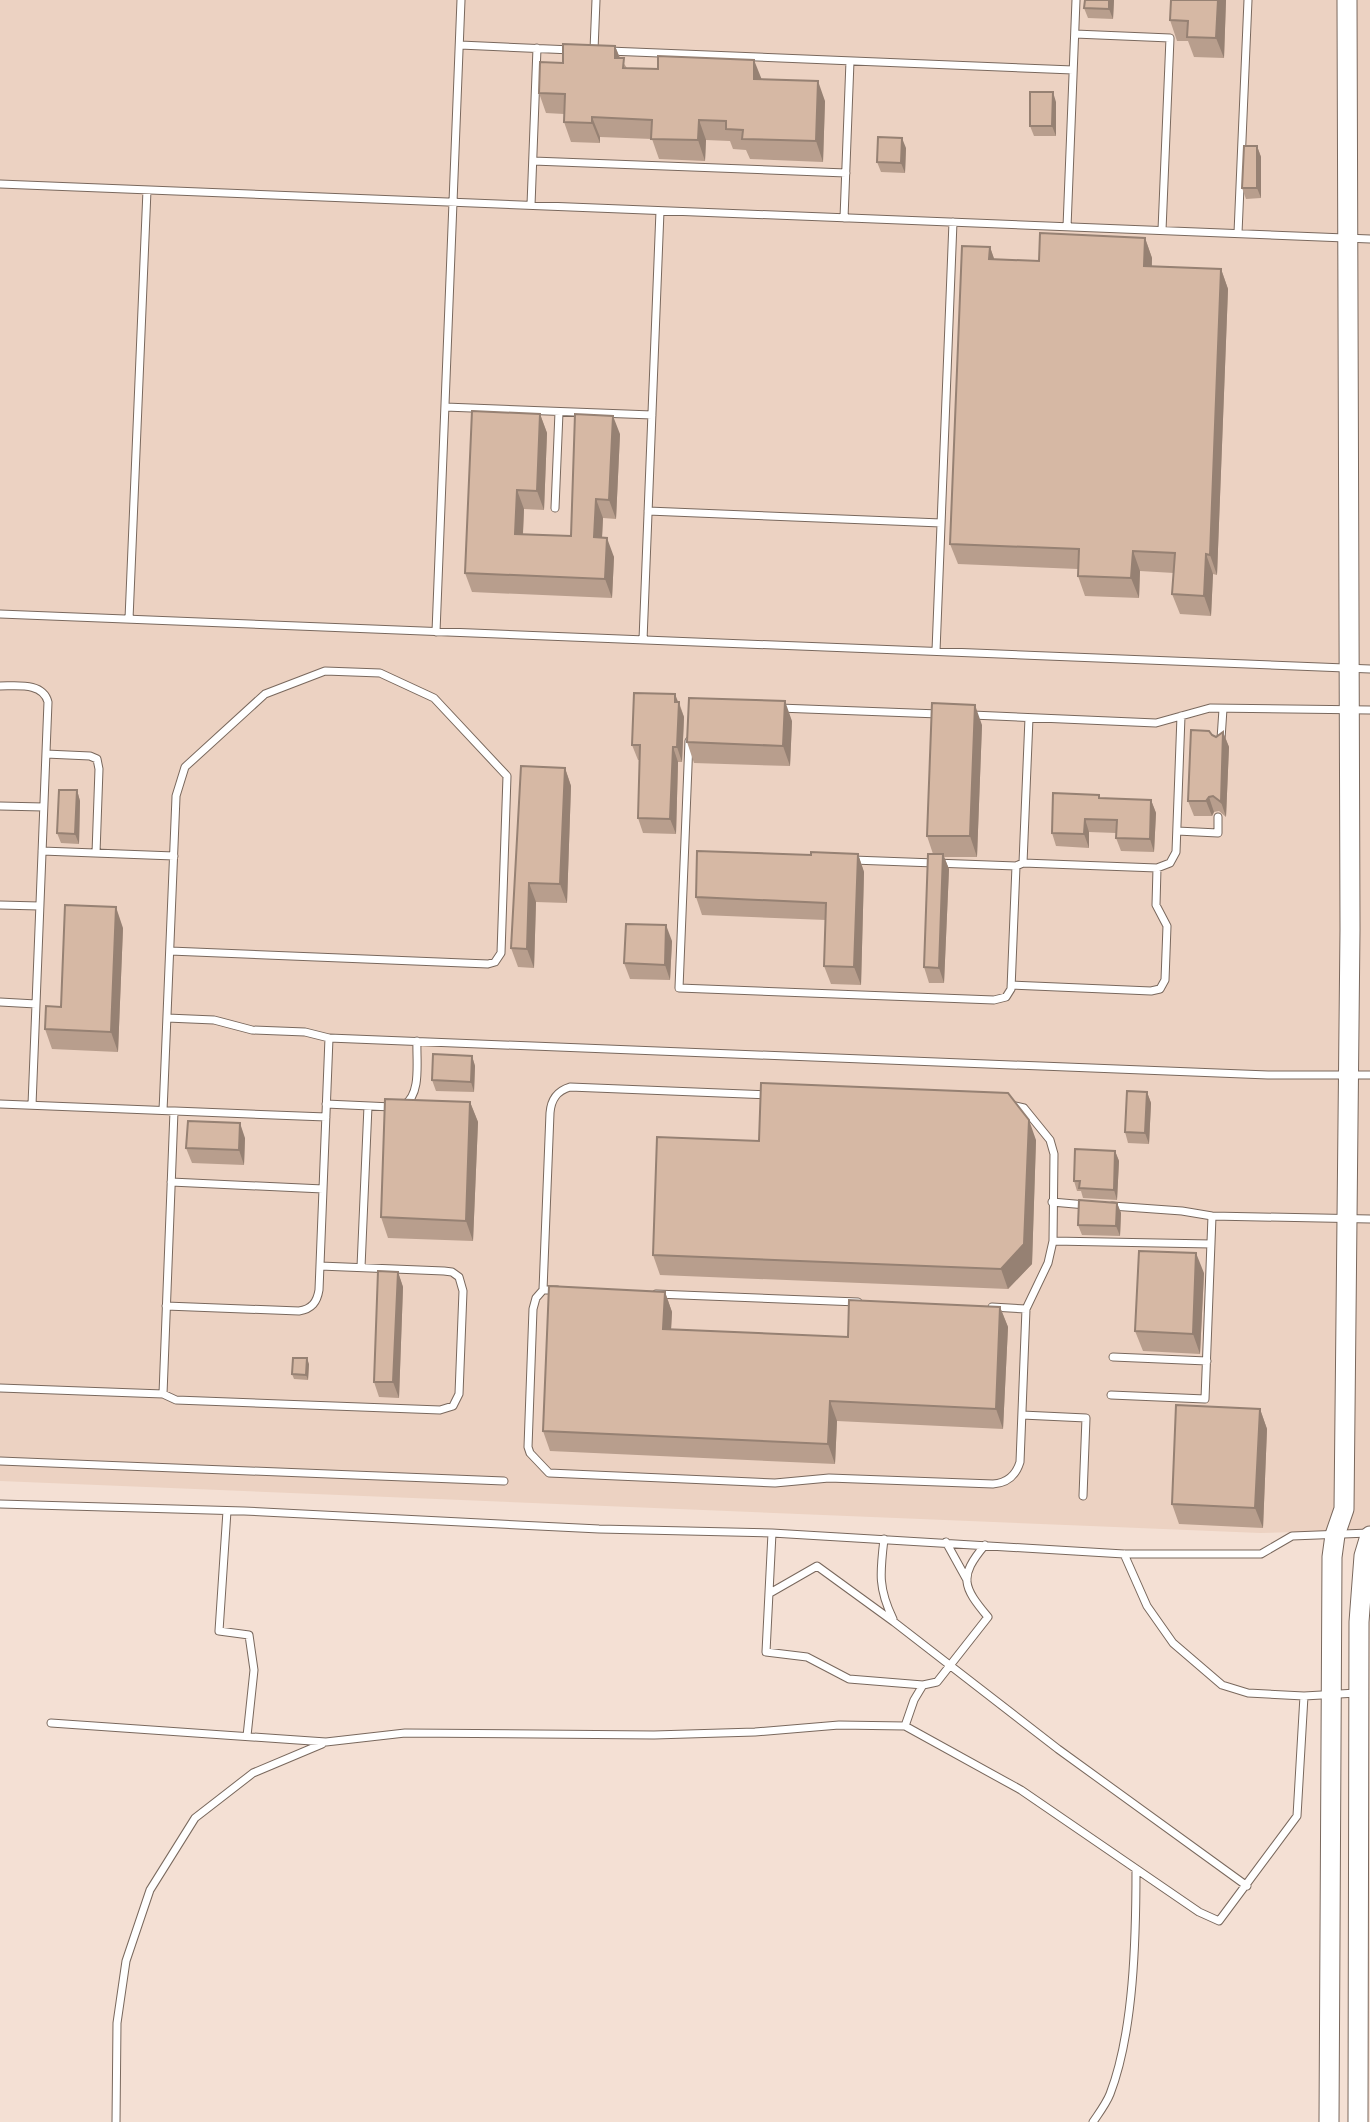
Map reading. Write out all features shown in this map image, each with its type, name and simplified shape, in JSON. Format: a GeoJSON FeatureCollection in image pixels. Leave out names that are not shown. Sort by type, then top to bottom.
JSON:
{"type":"FeatureCollection","features":[{"type":"Feature","properties":{"kind":"street"},"geometry":{"type":"LineString","coordinates":[[1329,2122],[1331,1694],[1335,1535],[1343,1509],[1350,929],[1347,0]]}},
{"type":"Feature","properties":{"kind":"street"},"geometry":{"type":"LineString","coordinates":[[1358,2122],[1358,1692],[1364,1556],[1370,1535]]}},
{"type":"Feature","properties":{"kind":"lane"},"geometry":{"type":"LineString","coordinates":[[436,632],[461,0]]}},
{"type":"Feature","properties":{"kind":"lane"},"geometry":{"type":"LineString","coordinates":[[594,50],[596,0]]}},
{"type":"Feature","properties":{"kind":"lane"},"geometry":{"type":"LineString","coordinates":[[1067,227],[1076,0]]}},
{"type":"Feature","properties":{"kind":"lane"},"geometry":{"type":"LineString","coordinates":[[1238,233],[1248,0]]}},
{"type":"Feature","properties":{"kind":"lane"},"geometry":{"type":"LineString","coordinates":[[1075,34],[1170,38],[1162,230]]}},
{"type":"Feature","properties":{"kind":"lane"},"geometry":{"type":"LineString","coordinates":[[460,45],[1073,70]]}},
{"type":"Feature","properties":{"kind":"lane"},"geometry":{"type":"LineString","coordinates":[[531,205],[537,48]]}},
{"type":"Feature","properties":{"kind":"lane"},"geometry":{"type":"LineString","coordinates":[[844,218],[850,61]]}},
{"type":"Feature","properties":{"kind":"lane"},"geometry":{"type":"LineString","coordinates":[[533,161],[846,173]]}},
{"type":"Feature","properties":{"kind":"lane"},"geometry":{"type":"LineString","coordinates":[[0,184],[1370,239]]}},
{"type":"Feature","properties":{"kind":"lane"},"geometry":{"type":"LineString","coordinates":[[130,620],[147,190]]}},
{"type":"Feature","properties":{"kind":"lane"},"geometry":{"type":"LineString","coordinates":[[643,640],[660,211]]}},
{"type":"Feature","properties":{"kind":"lane"},"geometry":{"type":"LineString","coordinates":[[936,651],[953,222]]}},
{"type":"Feature","properties":{"kind":"lane"},"geometry":{"type":"LineString","coordinates":[[445,407],[652,415]]}},
{"type":"Feature","properties":{"kind":"lane"},"geometry":{"type":"LineString","coordinates":[[555,508],[559,412]]}},
{"type":"Feature","properties":{"kind":"lane"},"geometry":{"type":"LineString","coordinates":[[648,511],[941,523]]}},
{"type":"Feature","properties":{"kind":"lane"},"geometry":{"type":"LineString","coordinates":[[0,614],[1370,669]]}},
{"type":"Feature","properties":{"kind":"lane"},"geometry":{"type":"LineString","coordinates":[[163,1110],[176,796],[185,767],[264,694],[324,671],[380,673],[434,698],[508,779],[501,953],[499,959],[493,963],[170,951]]}},
{"type":"Feature","properties":{"kind":"lane"},"geometry":{"type":"LineString","coordinates":[[0,686],[35,688],[46,696],[32,1105]]}},
{"type":"Feature","properties":{"kind":"lane"},"geometry":{"type":"LineString","coordinates":[[773,707],[948,714]]}},
{"type":"Feature","properties":{"kind":"lane"},"geometry":{"type":"LineString","coordinates":[[961,715],[1156,723],[1205,709],[1370,710]]}},
{"type":"Feature","properties":{"kind":"lane"},"geometry":{"type":"LineString","coordinates":[[1221,746],[1223,709]]}},
{"type":"Feature","properties":{"kind":"lane"},"geometry":{"type":"LineString","coordinates":[[850,860],[1164,867],[1173,861],[1176,852],[1181,716]]}},
{"type":"Feature","properties":{"kind":"lane"},"geometry":{"type":"LineString","coordinates":[[690,732],[679,988],[994,1000],[1006,997],[1012,985],[1029,718]]}},
{"type":"Feature","properties":{"kind":"lane"},"geometry":{"type":"LineString","coordinates":[[46,754],[90,756],[97,759],[99,769],[96,853]]}},
{"type":"Feature","properties":{"kind":"lane"},"geometry":{"type":"LineString","coordinates":[[0,806],[43,807]]}},
{"type":"Feature","properties":{"kind":"lane"},"geometry":{"type":"LineString","coordinates":[[1177,831],[1218,833],[1218,817]]}},
{"type":"Feature","properties":{"kind":"lane"},"geometry":{"type":"LineString","coordinates":[[42,851],[174,856]]}},
{"type":"Feature","properties":{"kind":"lane"},"geometry":{"type":"LineString","coordinates":[[685,853],[698,854]]}},
{"type":"Feature","properties":{"kind":"lane"},"geometry":{"type":"LineString","coordinates":[[1012,985],[1151,991],[1160,989],[1165,977],[1167,926],[1156,905],[1157,868]]}},
{"type":"Feature","properties":{"kind":"lane"},"geometry":{"type":"LineString","coordinates":[[0,905],[40,906]]}},
{"type":"Feature","properties":{"kind":"lane"},"geometry":{"type":"LineString","coordinates":[[0,1002],[36,1003]]}},
{"type":"Feature","properties":{"kind":"lane"},"geometry":{"type":"LineString","coordinates":[[167,1018],[214,1020],[252,1030],[305,1032],[329,1038],[1268,1075],[1370,1075]]}},
{"type":"Feature","properties":{"kind":"lane"},"geometry":{"type":"LineString","coordinates":[[166,1306],[304,1311],[312,1306],[317,1298],[329,1038]]}},
{"type":"Feature","properties":{"kind":"lane"},"geometry":{"type":"LineString","coordinates":[[326,1104],[399,1107],[410,1101],[415,1092],[417,1041]]}},
{"type":"Feature","properties":{"kind":"lane"},"geometry":{"type":"LineString","coordinates":[[783,1095],[570,1087],[557,1094],[550,1106],[543,1290],[536,1298],[533,1309],[528,1447],[548,1474],[775,1483],[829,1478],[999,1484],[1009,1479],[1018,1466],[1026,1309],[1048,1263],[1053,1241],[1054,1150],[1052,1143],[1024,1108],[1016,1104],[1002,1104]]}},
{"type":"Feature","properties":{"kind":"lane"},"geometry":{"type":"LineString","coordinates":[[0,1104],[326,1117]]}},
{"type":"Feature","properties":{"kind":"lane"},"geometry":{"type":"LineString","coordinates":[[361,1267],[368,1106]]}},
{"type":"Feature","properties":{"kind":"lane"},"geometry":{"type":"LineString","coordinates":[[163,1394],[174,1111]]}},
{"type":"Feature","properties":{"kind":"lane"},"geometry":{"type":"LineString","coordinates":[[171,1182],[323,1189]]}},
{"type":"Feature","properties":{"kind":"lane"},"geometry":{"type":"LineString","coordinates":[[1052,1202],[1091,1205]]}},
{"type":"Feature","properties":{"kind":"lane"},"geometry":{"type":"LineString","coordinates":[[1104,1206],[1182,1211],[1212,1216],[1370,1219]]}},
{"type":"Feature","properties":{"kind":"lane"},"geometry":{"type":"LineString","coordinates":[[1111,1395],[1205,1399],[1212,1216]]}},
{"type":"Feature","properties":{"kind":"lane"},"geometry":{"type":"LineString","coordinates":[[1053,1241],[1211,1244]]}},
{"type":"Feature","properties":{"kind":"lane"},"geometry":{"type":"LineString","coordinates":[[0,1388],[163,1394],[176,1400],[451,1409],[458,1401],[459,1394],[463,1291],[461,1280],[456,1274],[448,1271],[320,1266]]}},
{"type":"Feature","properties":{"kind":"lane"},"geometry":{"type":"LineString","coordinates":[[543,1290],[570,1291]]}},
{"type":"Feature","properties":{"kind":"lane"},"geometry":{"type":"LineString","coordinates":[[653,1294],[860,1302]]}},
{"type":"Feature","properties":{"kind":"lane"},"geometry":{"type":"LineString","coordinates":[[985,1307],[1026,1309]]}},
{"type":"Feature","properties":{"kind":"lane"},"geometry":{"type":"LineString","coordinates":[[1113,1357],[1207,1361]]}},
{"type":"Feature","properties":{"kind":"lane"},"geometry":{"type":"LineString","coordinates":[[1022,1415],[1086,1418],[1083,1496]]}},
{"type":"Feature","properties":{"kind":"lane"},"geometry":{"type":"LineString","coordinates":[[0,1461],[504,1481]]}},
{"type":"Feature","properties":{"kind":"lane"},"geometry":{"type":"LineString","coordinates":[[0,1504],[227,1511],[599,1530],[772,1533],[1124,1554],[1261,1553],[1292,1536],[1370,1535]]}},
{"type":"Feature","properties":{"kind":"lane"},"geometry":{"type":"LineString","coordinates":[[227,1511],[219,1631],[249,1635],[254,1670],[247,1736]]}},
{"type":"Feature","properties":{"kind":"lane"},"geometry":{"type":"LineString","coordinates":[[772,1533],[766,1652],[807,1657],[849,1679],[923,1685],[937,1682],[988,1617],[969,1594],[967,1580],[970,1564],[985,1545]]}},
{"type":"Feature","properties":{"kind":"lane"},"geometry":{"type":"LineString","coordinates":[[884,1539],[880,1569],[882,1596],[894,1622]]}},
{"type":"Feature","properties":{"kind":"lane"},"geometry":{"type":"LineString","coordinates":[[946,1542],[967,1580]]}},
{"type":"Feature","properties":{"kind":"lane"},"geometry":{"type":"LineString","coordinates":[[1124,1554],[1147,1606],[1173,1643],[1223,1685],[1248,1693],[1304,1696],[1358,1692]]}},
{"type":"Feature","properties":{"kind":"lane"},"geometry":{"type":"LineString","coordinates":[[770,1592],[817,1566],[1058,1749],[1247,1886]]}},
{"type":"Feature","properties":{"kind":"lane"},"geometry":{"type":"LineString","coordinates":[[905,1726],[914,1700],[923,1685]]}},
{"type":"Feature","properties":{"kind":"lane"},"geometry":{"type":"LineString","coordinates":[[51,1723],[326,1742],[405,1733],[654,1735],[755,1732],[839,1725],[905,1726],[1021,1790],[1199,1912],[1219,1921],[1297,1816],[1304,1696]]}},
{"type":"Feature","properties":{"kind":"lane"},"geometry":{"type":"LineString","coordinates":[[116,2122],[117,2023],[127,1961],[150,1890],[195,1818],[253,1773],[326,1742]]}},
{"type":"Feature","properties":{"kind":"lane"},"geometry":{"type":"LineString","coordinates":[[1093,2122],[1109,2097],[1120,2065],[1127,2025],[1134,1945],[1136,1870]]}},
{"type":"Feature","properties":{"kind":"shaded area"},"geometry":{"type":"Polygon","coordinates":[[[0,0],[1370,0],[1370,1530],[1260,1533],[0,1481],[0,0]]]}},
{"type":"Feature","properties":{"kind":"building"},"geometry":{"type":"Polygon","coordinates":[[[1085,0],[1109,0],[1109,9],[1084,8],[1085,0]]]}},
{"type":"Feature","properties":{"kind":"building"},"geometry":{"type":"Polygon","coordinates":[[[1171,0],[1218,0],[1216,38],[1187,37],[1188,21],[1170,20],[1171,0]]]}},
{"type":"Feature","properties":{"kind":"building"},"geometry":{"type":"Polygon","coordinates":[[[563,44],[615,46],[615,58],[624,58],[623,68],[658,69],[658,56],[754,60],[754,79],[818,81],[816,141],[742,139],[743,130],[726,129],[726,121],[699,120],[698,140],[651,139],[652,120],[592,117],[592,123],[564,122],[565,94],[539,93],[540,62],[563,63],[563,44]]]}},
{"type":"Feature","properties":{"kind":"building"},"geometry":{"type":"Polygon","coordinates":[[[1030,92],[1053,92],[1052,126],[1030,126],[1030,92]]]}},
{"type":"Feature","properties":{"kind":"building"},"geometry":{"type":"Polygon","coordinates":[[[878,137],[902,138],[901,163],[877,162],[878,137]]]}},
{"type":"Feature","properties":{"kind":"building"},"geometry":{"type":"Polygon","coordinates":[[[1244,146],[1257,146],[1257,188],[1242,188],[1244,146]]]}},
{"type":"Feature","properties":{"kind":"building"},"geometry":{"type":"Polygon","coordinates":[[[1040,233],[1145,238],[1144,266],[1221,269],[1210,555],[1206,554],[1204,596],[1172,594],[1175,553],[1133,551],[1131,578],[1078,576],[1079,549],[950,544],[962,246],[990,247],[989,259],[1039,261],[1040,233]]]}},
{"type":"Feature","properties":{"kind":"building"},"geometry":{"type":"Polygon","coordinates":[[[472,411],[540,414],[537,491],[517,490],[515,534],[571,536],[575,414],[613,416],[609,500],[596,499],[594,537],[607,538],[605,579],[465,573],[472,411]]]}},
{"type":"Feature","properties":{"kind":"building"},"geometry":{"type":"Polygon","coordinates":[[[634,693],[675,694],[675,702],[679,702],[677,747],[673,747],[670,819],[638,818],[640,745],[632,745],[634,693]]]}},
{"type":"Feature","properties":{"kind":"building"},"geometry":{"type":"Polygon","coordinates":[[[689,698],[785,701],[783,746],[687,742],[689,698]]]}},
{"type":"Feature","properties":{"kind":"building"},"geometry":{"type":"Polygon","coordinates":[[[932,703],[975,705],[970,836],[927,836],[932,703]]]}},
{"type":"Feature","properties":{"kind":"building"},"geometry":{"type":"Polygon","coordinates":[[[1191,730],[1209,731],[1216,737],[1223,732],[1221,802],[1213,796],[1206,801],[1188,801],[1191,730]]]}},
{"type":"Feature","properties":{"kind":"building"},"geometry":{"type":"Polygon","coordinates":[[[521,766],[565,768],[560,884],[529,883],[527,949],[511,948],[521,766]]]}},
{"type":"Feature","properties":{"kind":"building"},"geometry":{"type":"Polygon","coordinates":[[[59,790],[77,790],[75,834],[57,833],[59,790]]]}},
{"type":"Feature","properties":{"kind":"building"},"geometry":{"type":"Polygon","coordinates":[[[1053,793],[1151,800],[1150,839],[1116,838],[1117,820],[1085,819],[1084,834],[1052,833],[1053,793]]]}},
{"type":"Feature","properties":{"kind":"building"},"geometry":{"type":"Polygon","coordinates":[[[697,851],[858,854],[854,967],[824,966],[826,903],[696,897],[697,851]]]}},
{"type":"Feature","properties":{"kind":"building"},"geometry":{"type":"Polygon","coordinates":[[[928,854],[943,854],[939,968],[924,967],[928,854]]]}},
{"type":"Feature","properties":{"kind":"building"},"geometry":{"type":"Polygon","coordinates":[[[65,905],[116,907],[111,1032],[45,1029],[46,1006],[61,1007],[65,905]]]}},
{"type":"Feature","properties":{"kind":"building"},"geometry":{"type":"Polygon","coordinates":[[[626,924],[666,925],[665,965],[624,963],[626,924]]]}},
{"type":"Feature","properties":{"kind":"building"},"geometry":{"type":"Polygon","coordinates":[[[433,1054],[472,1056],[471,1082],[432,1080],[433,1054]]]}},
{"type":"Feature","properties":{"kind":"building"},"geometry":{"type":"Polygon","coordinates":[[[761,1083],[1008,1093],[1029,1120],[1024,1244],[1001,1269],[653,1255],[657,1137],[759,1141],[761,1083]]]}},
{"type":"Feature","properties":{"kind":"building"},"geometry":{"type":"Polygon","coordinates":[[[1127,1091],[1147,1092],[1145,1133],[1125,1132],[1127,1091]]]}},
{"type":"Feature","properties":{"kind":"building"},"geometry":{"type":"Polygon","coordinates":[[[385,1099],[470,1102],[466,1221],[381,1217],[385,1099]]]}},
{"type":"Feature","properties":{"kind":"building"},"geometry":{"type":"Polygon","coordinates":[[[188,1121],[240,1123],[239,1150],[186,1148],[188,1121]]]}},
{"type":"Feature","properties":{"kind":"building"},"geometry":{"type":"Polygon","coordinates":[[[1075,1149],[1115,1151],[1114,1190],[1079,1188],[1080,1181],[1074,1181],[1075,1149]]]}},
{"type":"Feature","properties":{"kind":"building"},"geometry":{"type":"Polygon","coordinates":[[[1079,1200],[1117,1203],[1116,1226],[1078,1225],[1079,1200]]]}},
{"type":"Feature","properties":{"kind":"building"},"geometry":{"type":"Polygon","coordinates":[[[1139,1251],[1196,1253],[1193,1334],[1135,1331],[1139,1251]]]}},
{"type":"Feature","properties":{"kind":"building"},"geometry":{"type":"Polygon","coordinates":[[[378,1271],[398,1272],[393,1382],[374,1382],[378,1271]]]}},
{"type":"Feature","properties":{"kind":"building"},"geometry":{"type":"Polygon","coordinates":[[[549,1286],[665,1292],[663,1329],[848,1337],[849,1300],[1000,1307],[996,1409],[830,1401],[828,1444],[543,1431],[549,1286]]]}},
{"type":"Feature","properties":{"kind":"building"},"geometry":{"type":"Polygon","coordinates":[[[293,1358],[307,1358],[306,1375],[292,1374],[293,1358]]]}},
{"type":"Feature","properties":{"kind":"building"},"geometry":{"type":"Polygon","coordinates":[[[1176,1405],[1260,1409],[1255,1508],[1172,1504],[1176,1405]]]}}]}
